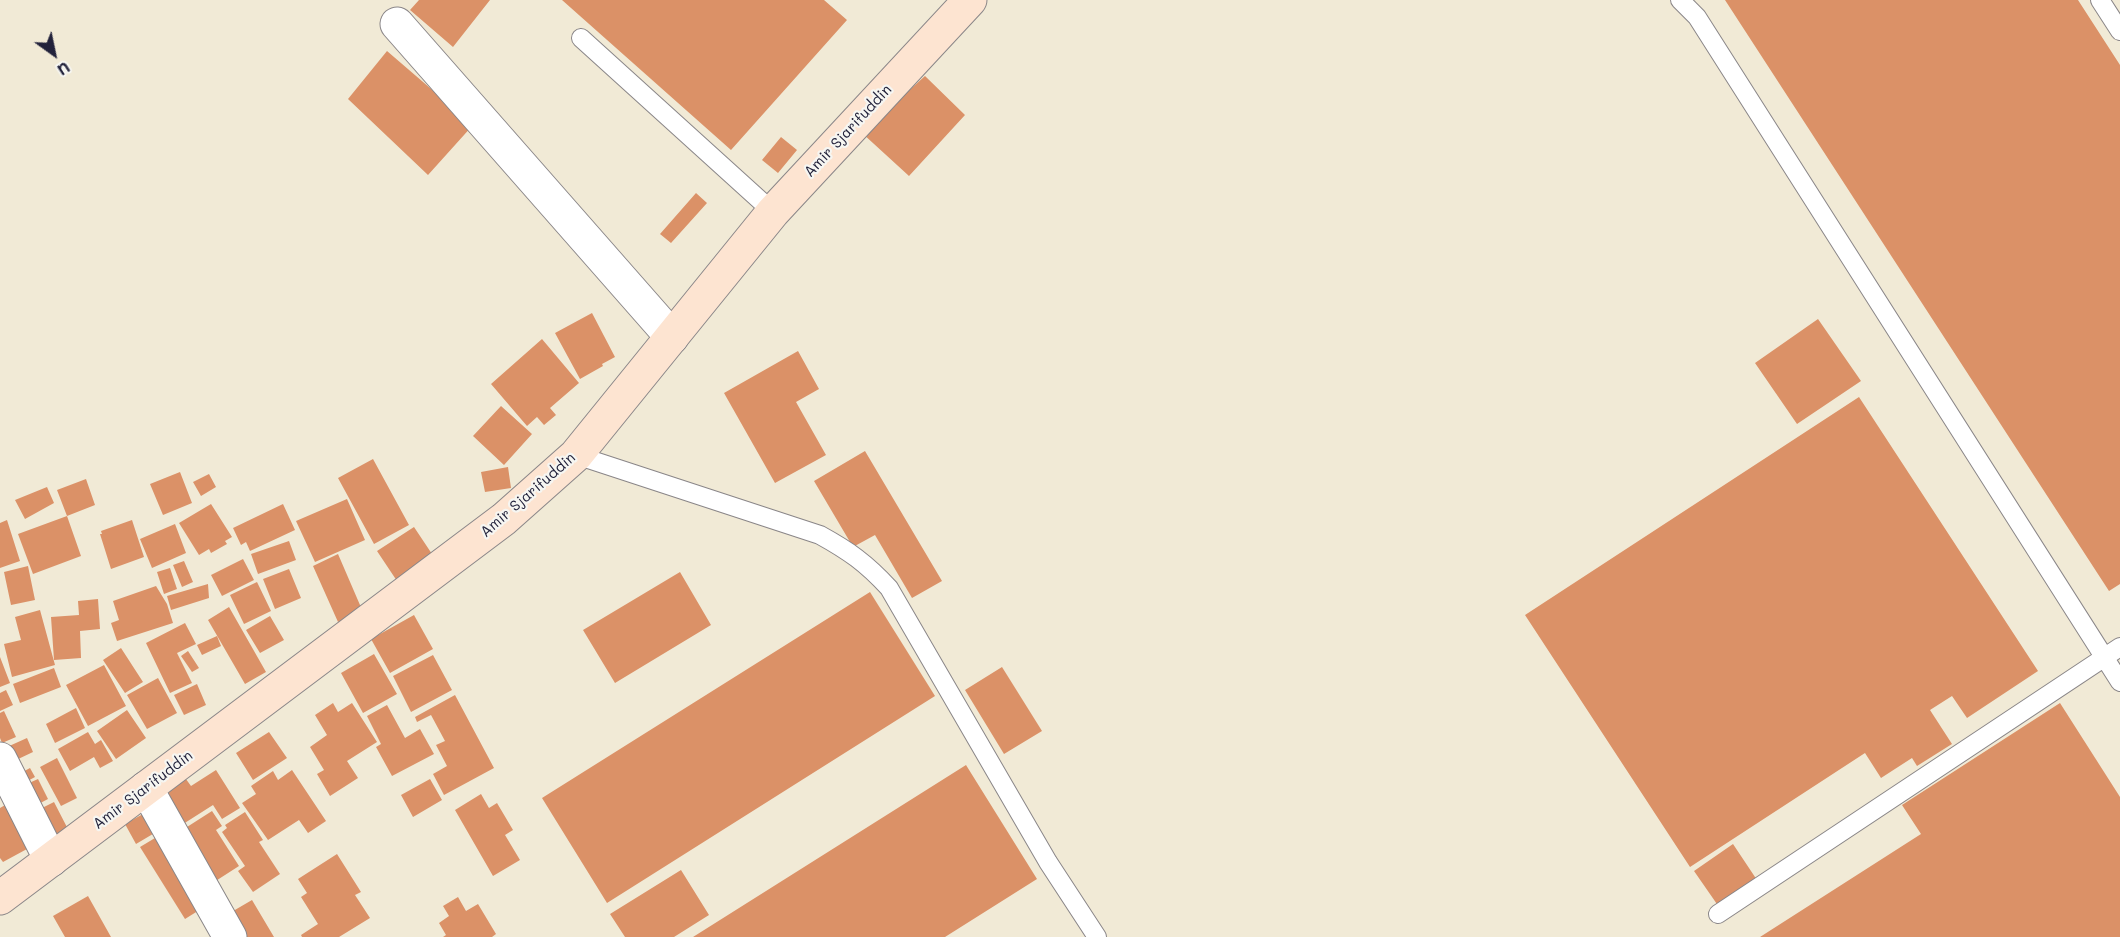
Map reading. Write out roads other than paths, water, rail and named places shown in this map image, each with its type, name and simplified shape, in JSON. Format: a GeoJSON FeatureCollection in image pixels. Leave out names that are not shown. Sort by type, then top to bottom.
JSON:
{"type":"FeatureCollection","features":[{"type":"Feature","properties":{"kind":"main road","name":"Amir Sjarifuddin"},"geometry":{"type":"LineString","coordinates":[[0,898],[504,519],[576,455],[773,212],[970,0]]}},
{"type":"Feature","properties":{"kind":"street"},"geometry":{"type":"LineString","coordinates":[[397,24],[672,337]]}},
{"type":"Feature","properties":{"kind":"street"},"geometry":{"type":"LineString","coordinates":[[0,759],[51,860]]}},
{"type":"Feature","properties":{"kind":"street"},"geometry":{"type":"LineString","coordinates":[[146,788],[230,937]]}},
{"type":"Feature","properties":{"kind":"lane"},"geometry":{"type":"LineString","coordinates":[[1680,0],[1697,17],[2120,682]]}},
{"type":"Feature","properties":{"kind":"lane"},"geometry":{"type":"LineString","coordinates":[[2100,0],[2120,31]]}},
{"type":"Feature","properties":{"kind":"lane"},"geometry":{"type":"LineString","coordinates":[[581,38],[773,212]]}},
{"type":"Feature","properties":{"kind":"lane"},"geometry":{"type":"LineString","coordinates":[[576,455],[820,535],[850,551],[869,567],[889,588],[1048,862],[1097,937]]}},
{"type":"Feature","properties":{"kind":"lane"},"geometry":{"type":"LineString","coordinates":[[1718,914],[2120,646]]}}]}
